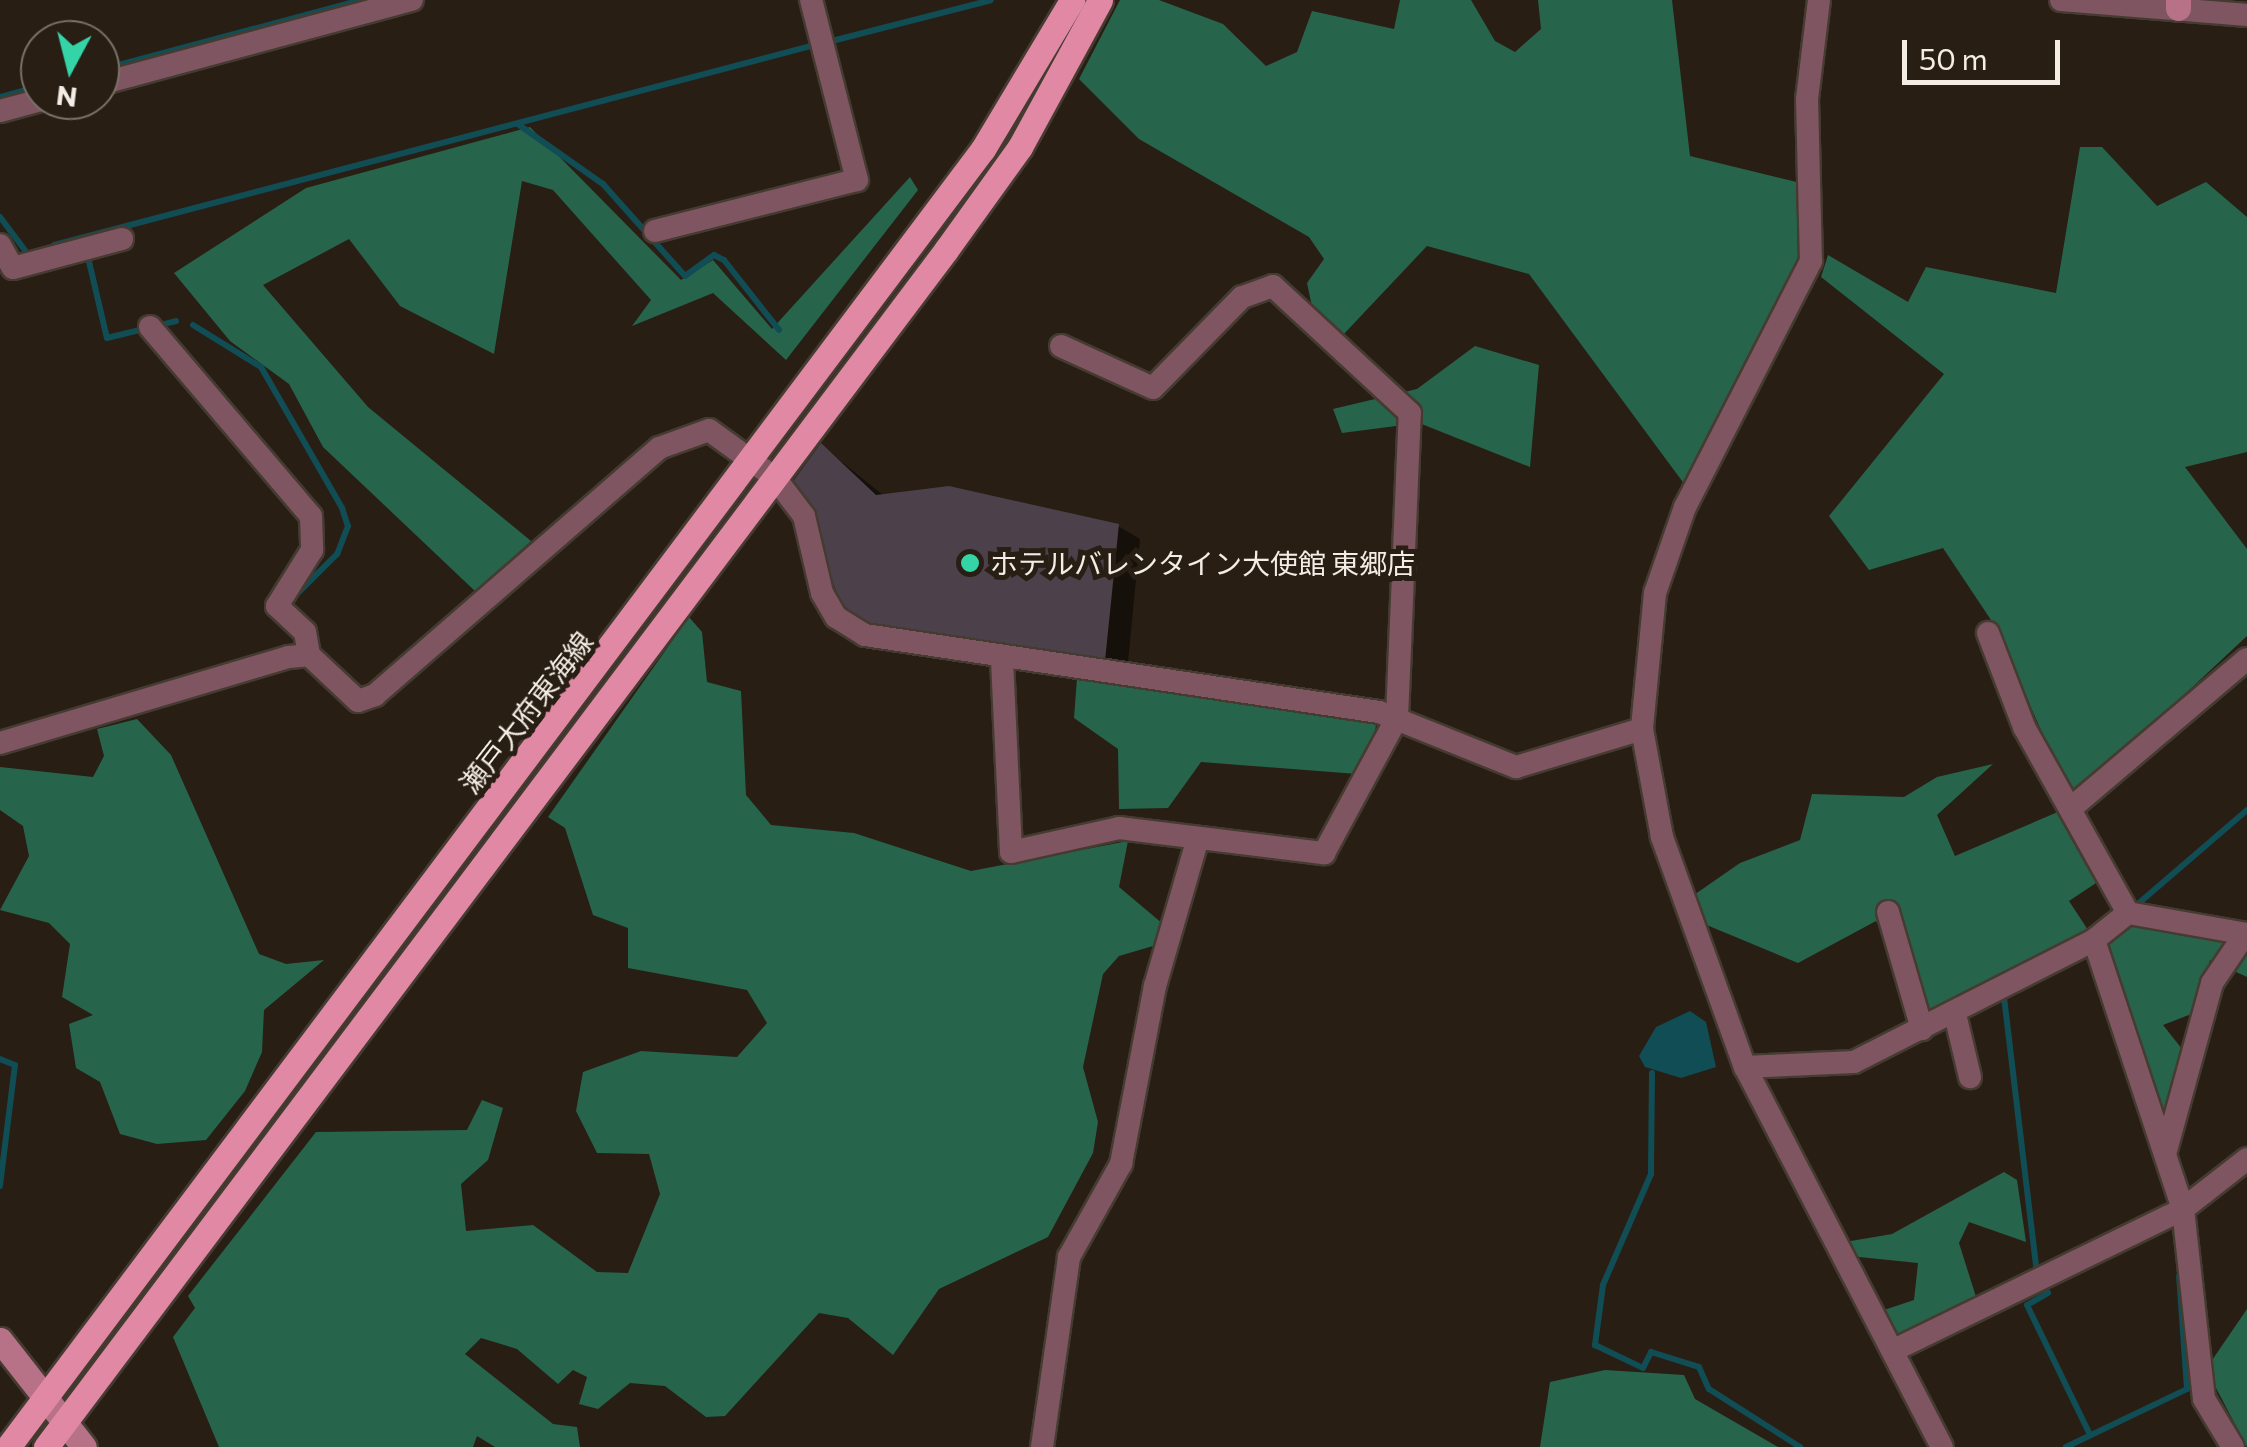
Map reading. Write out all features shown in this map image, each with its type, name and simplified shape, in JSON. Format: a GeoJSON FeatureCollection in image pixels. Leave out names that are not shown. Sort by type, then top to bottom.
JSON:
{"type":"FeatureCollection","features":[{"type":"Feature","properties":{"kind":"main road","name":"瀬戸大府東海線"},"geometry":{"type":"LineString","coordinates":[[8,1447],[754,461],[983,149],[1072,0]]}},
{"type":"Feature","properties":{"kind":"main road","name":"瀬戸大府東海線"},"geometry":{"type":"LineString","coordinates":[[46,1447],[1020,148],[1100,0]]}},
{"type":"Feature","properties":{"kind":"street"},"geometry":{"type":"LineString","coordinates":[[120,78],[337,10],[412,0]]}},
{"type":"Feature","properties":{"kind":"street"},"geometry":{"type":"LineString","coordinates":[[655,232],[857,180],[811,0]]}},
{"type":"Feature","properties":{"kind":"street"},"geometry":{"type":"LineString","coordinates":[[1819,0],[1807,99],[1810,261],[1685,507],[1655,594],[1642,729],[1662,837],[1745,1067],[1942,1447]]}},
{"type":"Feature","properties":{"kind":"street"},"geometry":{"type":"LineString","coordinates":[[2061,0],[2178,4],[2247,14]]}},
{"type":"Feature","properties":{"kind":"street"},"geometry":{"type":"LineString","coordinates":[[0,245],[14,268],[122,240]]}},
{"type":"Feature","properties":{"kind":"street"},"geometry":{"type":"LineString","coordinates":[[1002,660],[1012,852],[1100,829],[1324,853],[1396,718],[1410,413],[1272,286],[1242,297],[1153,388],[1061,346]]}},
{"type":"Feature","properties":{"kind":"street"},"geometry":{"type":"LineString","coordinates":[[150,327],[311,516],[312,550],[277,606],[305,632],[309,655],[340,690],[358,701],[374,695],[659,448],[708,430],[775,478],[804,516],[836,616],[866,635],[1002,660],[1396,718],[1516,767],[1642,729]]}},
{"type":"Feature","properties":{"kind":"street"},"geometry":{"type":"LineString","coordinates":[[1988,632],[2024,727],[2128,913]]}},
{"type":"Feature","properties":{"kind":"street"},"geometry":{"type":"LineString","coordinates":[[0,743],[309,655]]}},
{"type":"Feature","properties":{"kind":"street"},"geometry":{"type":"LineString","coordinates":[[2070,809],[2247,660]]}},
{"type":"Feature","properties":{"kind":"street"},"geometry":{"type":"LineString","coordinates":[[1042,1447],[1068,1257],[1121,1164],[1155,986],[1198,838]]}},
{"type":"Feature","properties":{"kind":"street"},"geometry":{"type":"LineString","coordinates":[[1888,912],[1922,1030]]}},
{"type":"Feature","properties":{"kind":"street"},"geometry":{"type":"LineString","coordinates":[[1745,1067],[1854,1062],[2094,940],[2128,913],[2246,934],[2212,982],[2164,1154]]}},
{"type":"Feature","properties":{"kind":"street"},"geometry":{"type":"LineString","coordinates":[[2094,940],[2183,1209],[2196,1368],[2232,1447]]}},
{"type":"Feature","properties":{"kind":"street"},"geometry":{"type":"LineString","coordinates":[[1955,1014],[1970,1077]]}},
{"type":"Feature","properties":{"kind":"street"},"geometry":{"type":"LineString","coordinates":[[1894,1350],[2183,1209],[2245,1164]]}},
{"type":"Feature","properties":{"kind":"street"},"geometry":{"type":"LineString","coordinates":[[0,1340],[84,1447]]}},
{"type":"Feature","properties":{"kind":"green space"},"geometry":{"type":"Polygon","coordinates":[[[1120,0],[1159,0],[1223,24],[1266,66],[1297,52],[1312,11],[1394,29],[1400,0],[1471,0],[1495,41],[1515,52],[1541,29],[1538,0],[1672,0],[1690,156],[1805,184],[1803,243],[1782,300],[1685,485],[1529,274],[1427,246],[1342,336],[1314,316],[1307,283],[1324,259],[1309,237],[1139,139],[1079,79],[1120,0]]]}},
{"type":"Feature","properties":{"kind":"green space"},"geometry":{"type":"Polygon","coordinates":[[[530,127],[681,280],[713,260],[772,329],[910,177],[918,190],[786,360],[713,293],[632,326],[651,300],[553,190],[522,181],[494,354],[400,306],[349,239],[263,285],[368,407],[531,541],[476,592],[323,447],[289,384],[230,341],[174,273],[306,188],[530,127]]]}},
{"type":"Feature","properties":{"kind":"green space"},"geometry":{"type":"Polygon","coordinates":[[[2080,147],[2102,147],[2157,206],[2206,182],[2247,217],[2247,452],[2185,467],[2247,549],[2247,636],[2080,792],[2067,789],[1995,626],[1943,548],[1869,570],[1829,516],[1944,374],[1821,277],[1828,255],[1908,302],[1926,267],[2056,293],[2080,147]]]}},
{"type":"Feature","properties":{"kind":"green space"},"geometry":{"type":"Polygon","coordinates":[[[1475,346],[1539,365],[1530,467],[1419,423],[1342,433],[1333,409],[1417,389],[1475,346]]]}},
{"type":"Feature","properties":{"kind":"green space"},"geometry":{"type":"Polygon","coordinates":[[[689,617],[702,632],[707,682],[741,691],[746,795],[771,825],[854,833],[971,871],[1128,841],[1119,887],[1163,924],[1153,946],[1119,956],[1103,974],[1083,1067],[1098,1122],[1093,1153],[1048,1237],[939,1289],[893,1355],[848,1318],[819,1313],[725,1416],[706,1417],[665,1386],[630,1383],[598,1409],[579,1404],[587,1377],[573,1370],[558,1384],[517,1349],[481,1338],[465,1354],[553,1424],[577,1427],[580,1447],[495,1447],[477,1436],[473,1447],[219,1447],[173,1337],[195,1308],[188,1296],[316,1132],[467,1130],[482,1100],[503,1108],[488,1160],[461,1184],[466,1231],[533,1225],[597,1272],[628,1273],[660,1194],[649,1154],[597,1153],[576,1111],[583,1072],[641,1051],[737,1057],[767,1023],[747,990],[628,968],[628,928],[593,915],[565,828],[548,817],[689,617]]]}},
{"type":"Feature","properties":{"kind":"green space"},"geometry":{"type":"Polygon","coordinates":[[[1077,678],[1376,723],[1374,744],[1357,774],[1201,762],[1168,808],[1119,809],[1118,749],[1074,718],[1077,678]]]}},
{"type":"Feature","properties":{"kind":"green space"},"geometry":{"type":"Polygon","coordinates":[[[137,719],[171,755],[259,954],[286,964],[324,960],[264,1010],[262,1052],[245,1091],[206,1140],[157,1144],[120,1134],[100,1082],[76,1068],[69,1024],[93,1015],[62,997],[70,944],[49,923],[0,910],[29,856],[23,826],[0,810],[0,767],[93,777],[104,756],[97,729],[137,719]]]}},
{"type":"Feature","properties":{"kind":"green space"},"geometry":{"type":"Polygon","coordinates":[[[1993,764],[1937,815],[1955,856],[2060,811],[2099,881],[2069,901],[2090,933],[1925,1015],[1876,921],[1798,963],[1697,921],[1691,897],[1740,863],[1800,840],[1812,794],[1904,797],[1937,777],[1993,764]]]}},
{"type":"Feature","properties":{"kind":"green space"},"geometry":{"type":"Polygon","coordinates":[[[2134,920],[2247,940],[2247,977],[2210,960],[2194,1013],[2163,1025],[2186,1054],[2164,1133],[2103,940],[2134,920]]]}},
{"type":"Feature","properties":{"kind":"green space"},"geometry":{"type":"Polygon","coordinates":[[[2004,1172],[2017,1180],[2026,1242],[1969,1222],[1959,1243],[1977,1300],[1899,1337],[1881,1311],[1914,1300],[1918,1263],[1859,1257],[1845,1242],[1892,1234],[2004,1172]]]}},
{"type":"Feature","properties":{"kind":"green space"},"geometry":{"type":"Polygon","coordinates":[[[2247,1309],[2247,1447],[2206,1369],[2247,1309]]]}},
{"type":"Feature","properties":{"kind":"green space"},"geometry":{"type":"Polygon","coordinates":[[[1605,1370],[1684,1375],[1695,1399],[1778,1447],[1540,1447],[1550,1382],[1605,1370]]]}},
{"type":"Feature","properties":{"kind":"water"},"geometry":{"type":"Polygon","coordinates":[[[1690,1011],[1706,1022],[1716,1067],[1681,1078],[1645,1067],[1639,1056],[1656,1027],[1690,1011]]]}},
{"type":"Feature","properties":{"kind":"building","name":"ホテルバレンタイン大使館 東郷店"},"geometry":{"type":"Polygon","coordinates":[[[821,443],[876,495],[949,486],[1119,524],[1105,661],[861,623],[840,601],[794,480],[821,443]]]}},
{"type":"Feature","properties":{"kind":"waterway"},"geometry":{"type":"LineString","coordinates":[[120,65],[361,0]]}},
{"type":"Feature","properties":{"kind":"waterway"},"geometry":{"type":"LineString","coordinates":[[828,42],[991,0]]}},
{"type":"Feature","properties":{"kind":"waterway"},"geometry":{"type":"LineString","coordinates":[[54,245],[815,45]]}},
{"type":"Feature","properties":{"kind":"waterway"},"geometry":{"type":"LineString","coordinates":[[0,97],[20,92]]}},
{"type":"Feature","properties":{"kind":"waterway"},"geometry":{"type":"LineString","coordinates":[[519,125],[603,184],[685,276],[714,255],[724,260],[779,330]]}},
{"type":"Feature","properties":{"kind":"waterway"},"geometry":{"type":"LineString","coordinates":[[0,217],[27,253]]}},
{"type":"Feature","properties":{"kind":"waterway"},"geometry":{"type":"LineString","coordinates":[[87,253],[107,338],[176,321]]}},
{"type":"Feature","properties":{"kind":"waterway"},"geometry":{"type":"LineString","coordinates":[[193,325],[261,367],[342,508],[348,526],[337,554],[294,597]]}},
{"type":"Feature","properties":{"kind":"waterway"},"geometry":{"type":"LineString","coordinates":[[2139,903],[2247,810]]}},
{"type":"Feature","properties":{"kind":"waterway"},"geometry":{"type":"LineString","coordinates":[[2004,997],[2037,1274]]}},
{"type":"Feature","properties":{"kind":"waterway"},"geometry":{"type":"LineString","coordinates":[[0,1059],[15,1065],[0,1186]]}},
{"type":"Feature","properties":{"kind":"waterway"},"geometry":{"type":"LineString","coordinates":[[1652,1073],[1651,1174],[1603,1285],[1595,1345],[1643,1368],[1651,1352],[1699,1367],[1709,1389],[1800,1447]]}},
{"type":"Feature","properties":{"kind":"waterway"},"geometry":{"type":"LineString","coordinates":[[2066,1447],[2187,1389],[2179,1276]]}},
{"type":"Feature","properties":{"kind":"waterway"},"geometry":{"type":"LineString","coordinates":[[2043,1284],[2048,1293],[2027,1305],[2090,1435]]}},
{"type":"Feature","properties":{"kind":"place","name":"ホテルバレンタイン大使館 東郷店"},"geometry":{"type":"Point","coordinates":[970,563]}}]}
